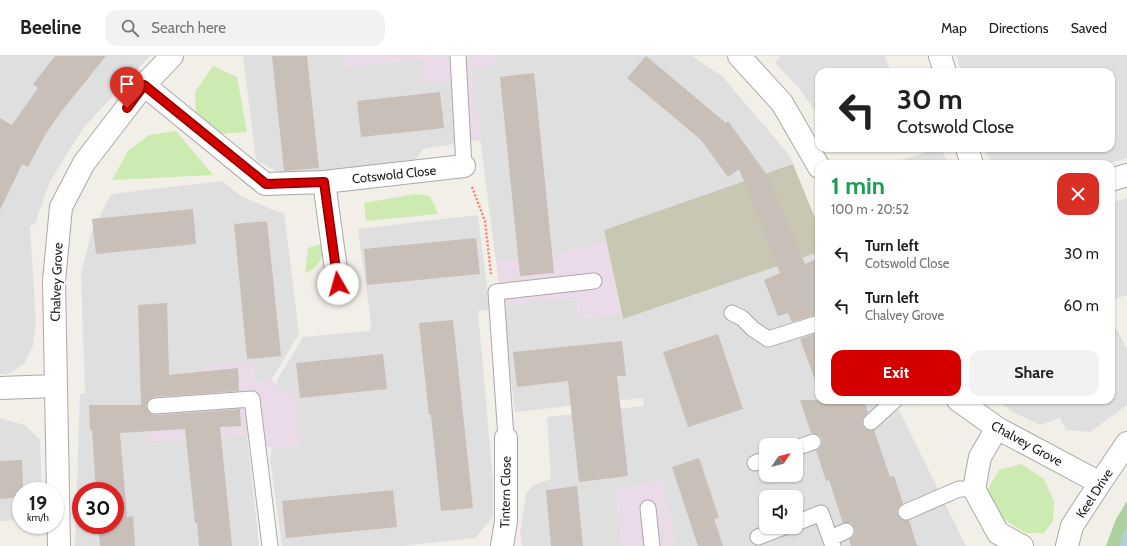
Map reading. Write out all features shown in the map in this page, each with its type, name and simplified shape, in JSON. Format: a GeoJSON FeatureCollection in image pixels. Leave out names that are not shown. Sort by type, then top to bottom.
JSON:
{"type":"FeatureCollection","features":[{"type":"Feature","properties":{"kind":"street","name":"Chalvey Grove"},"geometry":{"type":"LineString","coordinates":[[59,546],[54,281],[62,207],[84,163],[144,85],[172,56]]}},
{"type":"Feature","properties":{"kind":"street"},"geometry":{"type":"LineString","coordinates":[[739,56],[782,103],[815,160]]}},
{"type":"Feature","properties":{"kind":"street"},"geometry":{"type":"LineString","coordinates":[[940,56],[944,68]]}},
{"type":"Feature","properties":{"kind":"street","name":"Cotswold Close"},"geometry":{"type":"LineString","coordinates":[[144,85],[266,184],[324,182],[464,166]]}},
{"type":"Feature","properties":{"kind":"street"},"geometry":{"type":"LineString","coordinates":[[1115,179],[1127,175]]}},
{"type":"Feature","properties":{"kind":"street"},"geometry":{"type":"LineString","coordinates":[[324,182],[338,284]]}},
{"type":"Feature","properties":{"kind":"street"},"geometry":{"type":"LineString","coordinates":[[0,388],[55,386]]}},
{"type":"Feature","properties":{"kind":"street","name":"Chalvey Grove"},"geometry":{"type":"LineString","coordinates":[[963,404],[996,428],[1100,483]]}},
{"type":"Feature","properties":{"kind":"street"},"geometry":{"type":"LineString","coordinates":[[996,428],[980,458],[974,489],[998,533],[1022,546]]}},
{"type":"Feature","properties":{"kind":"street","name":"Tintern Close"},"geometry":{"type":"LineString","coordinates":[[502,546],[506,521],[506,438]]}},
{"type":"Feature","properties":{"kind":"street","name":"Keel Drive"},"geometry":{"type":"LineString","coordinates":[[1067,546],[1072,526],[1127,443]]}},
{"type":"Feature","properties":{"kind":"lane"},"geometry":{"type":"LineString","coordinates":[[458,56],[464,166]]}},
{"type":"Feature","properties":{"kind":"lane"},"geometry":{"type":"LineString","coordinates":[[506,438],[496,292],[594,282]]}},
{"type":"Feature","properties":{"kind":"lane"},"geometry":{"type":"LineString","coordinates":[[732,313],[742,318],[753,329],[768,340],[815,324]]}},
{"type":"Feature","properties":{"kind":"lane"},"geometry":{"type":"LineString","coordinates":[[155,406],[252,398],[270,546]]}},
{"type":"Feature","properties":{"kind":"lane"},"geometry":{"type":"LineString","coordinates":[[871,422],[891,404]]}},
{"type":"Feature","properties":{"kind":"lane"},"geometry":{"type":"LineString","coordinates":[[803,446],[813,442]]}},
{"type":"Feature","properties":{"kind":"lane"},"geometry":{"type":"LineString","coordinates":[[906,512],[959,489],[974,489]]}},
{"type":"Feature","properties":{"kind":"lane"},"geometry":{"type":"LineString","coordinates":[[648,508],[652,546]]}},
{"type":"Feature","properties":{"kind":"lane"},"geometry":{"type":"LineString","coordinates":[[803,519],[821,513],[832,542],[846,531]]}},
{"type":"Feature","properties":{"kind":"lane"},"geometry":{"type":"LineString","coordinates":[[758,537],[766,534]]}},
{"type":"Feature","properties":{"kind":"path"},"geometry":{"type":"LineString","coordinates":[[464,166],[485,222],[491,273],[496,292]]}},
{"type":"Feature","properties":{"kind":"shaded area"},"geometry":{"type":"Polygon","coordinates":[[[0,56],[150,56],[84,127],[50,181],[35,224],[30,226],[36,321],[33,346],[24,364],[8,374],[0,374],[0,56]]]}},
{"type":"Feature","properties":{"kind":"shaded area"},"geometry":{"type":"Polygon","coordinates":[[[243,56],[344,56],[346,67],[424,59],[453,85],[461,143],[423,149],[416,159],[361,167],[284,175],[256,160],[243,56]]]}},
{"type":"Feature","properties":{"kind":"shaded area"},"geometry":{"type":"Polygon","coordinates":[[[344,56],[493,56],[494,65],[471,69],[481,140],[461,143],[453,85],[446,79],[425,82],[424,59],[346,67],[344,56]]]}},
{"type":"Feature","properties":{"kind":"shaded area"},"geometry":{"type":"Polygon","coordinates":[[[493,56],[692,56],[723,77],[789,155],[793,164],[604,230],[607,243],[572,249],[572,252],[496,262],[471,68],[494,65],[493,56]]]}},
{"type":"Feature","properties":{"kind":"shaded area"},"geometry":{"type":"Polygon","coordinates":[[[780,56],[885,56],[890,68],[815,68],[815,111],[799,88],[775,63],[780,56]]]}},
{"type":"Feature","properties":{"kind":"shaded area"},"geometry":{"type":"Polygon","coordinates":[[[957,56],[1127,56],[1127,158],[1115,162],[1115,160],[990,160],[986,152],[1115,152],[1115,68],[960,68],[957,56]]]}},
{"type":"Feature","properties":{"kind":"shaded area"},"geometry":{"type":"Polygon","coordinates":[[[928,152],[943,152],[946,160],[900,160],[928,152]]]}},
{"type":"Feature","properties":{"kind":"shaded area"},"geometry":{"type":"Polygon","coordinates":[[[793,164],[815,218],[815,253],[623,319],[604,230],[793,164]]]}},
{"type":"Feature","properties":{"kind":"shaded area"},"geometry":{"type":"Polygon","coordinates":[[[222,181],[241,196],[273,210],[284,213],[299,334],[272,379],[256,383],[253,365],[203,365],[204,391],[148,441],[247,435],[259,546],[75,546],[75,534],[124,534],[124,482],[77,482],[80,394],[85,393],[81,274],[91,234],[111,194],[222,181]]]}},
{"type":"Feature","properties":{"kind":"shaded area"},"geometry":{"type":"Polygon","coordinates":[[[1127,198],[1127,295],[1115,299],[1115,202],[1127,198]]]}},
{"type":"Feature","properties":{"kind":"shaded area"},"geometry":{"type":"Polygon","coordinates":[[[478,215],[490,309],[478,311],[493,481],[493,517],[475,538],[400,546],[282,546],[270,458],[272,449],[301,445],[276,393],[275,384],[303,337],[370,331],[371,323],[358,229],[478,215]]]}},
{"type":"Feature","properties":{"kind":"shaded area"},"geometry":{"type":"Polygon","coordinates":[[[607,243],[621,313],[580,319],[576,296],[502,306],[496,262],[572,252],[572,249],[607,243]]]}},
{"type":"Feature","properties":{"kind":"shaded area"},"geometry":{"type":"Polygon","coordinates":[[[815,253],[815,404],[896,404],[966,546],[674,546],[673,531],[661,481],[616,490],[622,546],[522,546],[520,533],[526,494],[533,485],[551,479],[547,417],[644,406],[643,398],[515,412],[502,306],[576,296],[580,319],[621,313],[623,319],[815,253]]]}},
{"type":"Feature","properties":{"kind":"shaded area"},"geometry":{"type":"Polygon","coordinates":[[[1115,326],[1127,349],[1127,405],[1090,432],[1066,430],[1060,418],[1040,425],[1011,411],[1003,404],[1115,404],[1115,326]]]}},
{"type":"Feature","properties":{"kind":"shaded area"},"geometry":{"type":"Polygon","coordinates":[[[253,364],[256,383],[272,379],[277,393],[294,392],[301,445],[272,449],[247,435],[148,441],[144,392],[204,390],[203,365],[253,364]]]}},
{"type":"Feature","properties":{"kind":"shaded area"},"geometry":{"type":"Polygon","coordinates":[[[0,418],[24,425],[40,439],[42,482],[12,482],[12,520],[0,521],[0,418]]]}},
{"type":"Feature","properties":{"kind":"shaded area"},"geometry":{"type":"Polygon","coordinates":[[[661,481],[673,531],[674,546],[622,546],[616,490],[661,481]]]}},
{"type":"Feature","properties":{"kind":"green space"},"geometry":{"type":"Polygon","coordinates":[[[213,66],[237,77],[247,132],[217,134],[196,115],[195,92],[213,66]]]}},
{"type":"Feature","properties":{"kind":"green space"},"geometry":{"type":"Polygon","coordinates":[[[176,131],[213,175],[112,180],[128,151],[149,135],[176,131]]]}},
{"type":"Feature","properties":{"kind":"green space"},"geometry":{"type":"Polygon","coordinates":[[[415,194],[430,196],[438,214],[366,221],[364,203],[415,194]]]}},
{"type":"Feature","properties":{"kind":"green space"},"geometry":{"type":"Polygon","coordinates":[[[327,242],[320,261],[314,268],[305,273],[308,248],[327,242]]]}},
{"type":"Feature","properties":{"kind":"green space"},"geometry":{"type":"Polygon","coordinates":[[[1021,464],[1044,479],[1054,502],[1053,521],[1044,533],[1026,533],[1009,523],[995,511],[988,489],[999,470],[1021,464]]]}},
{"type":"Feature","properties":{"kind":"green space"},"geometry":{"type":"Polygon","coordinates":[[[1127,501],[1127,529],[1121,546],[1106,546],[1116,519],[1127,501]]]}},
{"type":"Feature","properties":{"kind":"building"},"geometry":{"type":"Polygon","coordinates":[[[55,56],[106,56],[61,112],[45,135],[28,167],[22,164],[0,210],[0,118],[12,125],[38,88],[33,84],[55,56]]]}},
{"type":"Feature","properties":{"kind":"building"},"geometry":{"type":"Polygon","coordinates":[[[272,56],[307,56],[319,168],[284,171],[272,56]]]}},
{"type":"Feature","properties":{"kind":"building"},"geometry":{"type":"Polygon","coordinates":[[[646,56],[726,123],[728,121],[770,179],[805,264],[815,260],[815,315],[792,322],[788,313],[778,316],[764,280],[780,273],[739,169],[728,177],[701,140],[627,78],[646,56]]]}},
{"type":"Feature","properties":{"kind":"building"},"geometry":{"type":"Polygon","coordinates":[[[534,73],[554,273],[520,276],[500,77],[534,73]]]}},
{"type":"Feature","properties":{"kind":"building"},"geometry":{"type":"Polygon","coordinates":[[[440,92],[444,128],[361,137],[357,101],[440,92]]]}},
{"type":"Feature","properties":{"kind":"building"},"geometry":{"type":"Polygon","coordinates":[[[193,209],[196,244],[96,254],[92,219],[193,209]]]}},
{"type":"Feature","properties":{"kind":"building"},"geometry":{"type":"Polygon","coordinates":[[[267,221],[281,356],[247,359],[234,224],[267,221]]]}},
{"type":"Feature","properties":{"kind":"building"},"geometry":{"type":"Polygon","coordinates":[[[476,238],[480,274],[367,285],[364,249],[476,238]]]}},
{"type":"Feature","properties":{"kind":"building"},"geometry":{"type":"Polygon","coordinates":[[[167,303],[169,375],[238,368],[239,391],[154,397],[147,402],[146,406],[151,414],[156,415],[240,409],[241,426],[220,427],[232,546],[199,546],[197,523],[195,523],[185,429],[120,433],[127,517],[133,516],[135,546],[100,546],[99,534],[124,534],[124,482],[95,482],[89,405],[141,405],[138,305],[167,303]]]}},
{"type":"Feature","properties":{"kind":"building"},"geometry":{"type":"Polygon","coordinates":[[[453,320],[473,508],[441,511],[431,415],[429,415],[419,323],[453,320]]]}},
{"type":"Feature","properties":{"kind":"building"},"geometry":{"type":"Polygon","coordinates":[[[815,333],[815,380],[800,339],[815,333]]]}},
{"type":"Feature","properties":{"kind":"building"},"geometry":{"type":"Polygon","coordinates":[[[718,334],[743,409],[688,427],[663,352],[718,334]]]}},
{"type":"Feature","properties":{"kind":"building"},"geometry":{"type":"Polygon","coordinates":[[[622,341],[626,376],[617,376],[628,476],[579,482],[568,381],[517,387],[513,352],[622,341]]]}},
{"type":"Feature","properties":{"kind":"building"},"geometry":{"type":"Polygon","coordinates":[[[383,354],[387,389],[300,398],[296,363],[383,354]]]}},
{"type":"Feature","properties":{"kind":"building"},"geometry":{"type":"Polygon","coordinates":[[[800,400],[815,400],[815,404],[865,404],[868,412],[863,419],[862,424],[864,428],[868,430],[874,430],[890,477],[894,476],[903,503],[897,511],[898,515],[901,519],[909,520],[917,546],[851,546],[849,540],[854,536],[854,528],[851,523],[843,523],[829,480],[826,481],[816,450],[820,448],[822,439],[819,435],[811,433],[800,400]]]}},
{"type":"Feature","properties":{"kind":"building"},"geometry":{"type":"Polygon","coordinates":[[[699,458],[719,518],[714,519],[723,546],[698,546],[672,467],[699,458]]]}},
{"type":"Feature","properties":{"kind":"building"},"geometry":{"type":"Polygon","coordinates":[[[22,460],[23,482],[12,482],[12,498],[0,499],[0,461],[22,460]]]}},
{"type":"Feature","properties":{"kind":"building"},"geometry":{"type":"Polygon","coordinates":[[[577,486],[583,546],[551,546],[546,490],[577,486]]]}},
{"type":"Feature","properties":{"kind":"building"},"geometry":{"type":"Polygon","coordinates":[[[393,490],[397,527],[286,538],[282,501],[393,490]]]}},
{"type":"Feature","properties":{"kind":"waterway"},"geometry":{"type":"LineString","coordinates":[[1124,546],[1127,535]]}},
{"type":"Feature","properties":{"kind":"route"},"geometry":{"type":"LineString","coordinates":[[127,108],[144,85],[266,184],[324,182],[338,284]]}}]}
